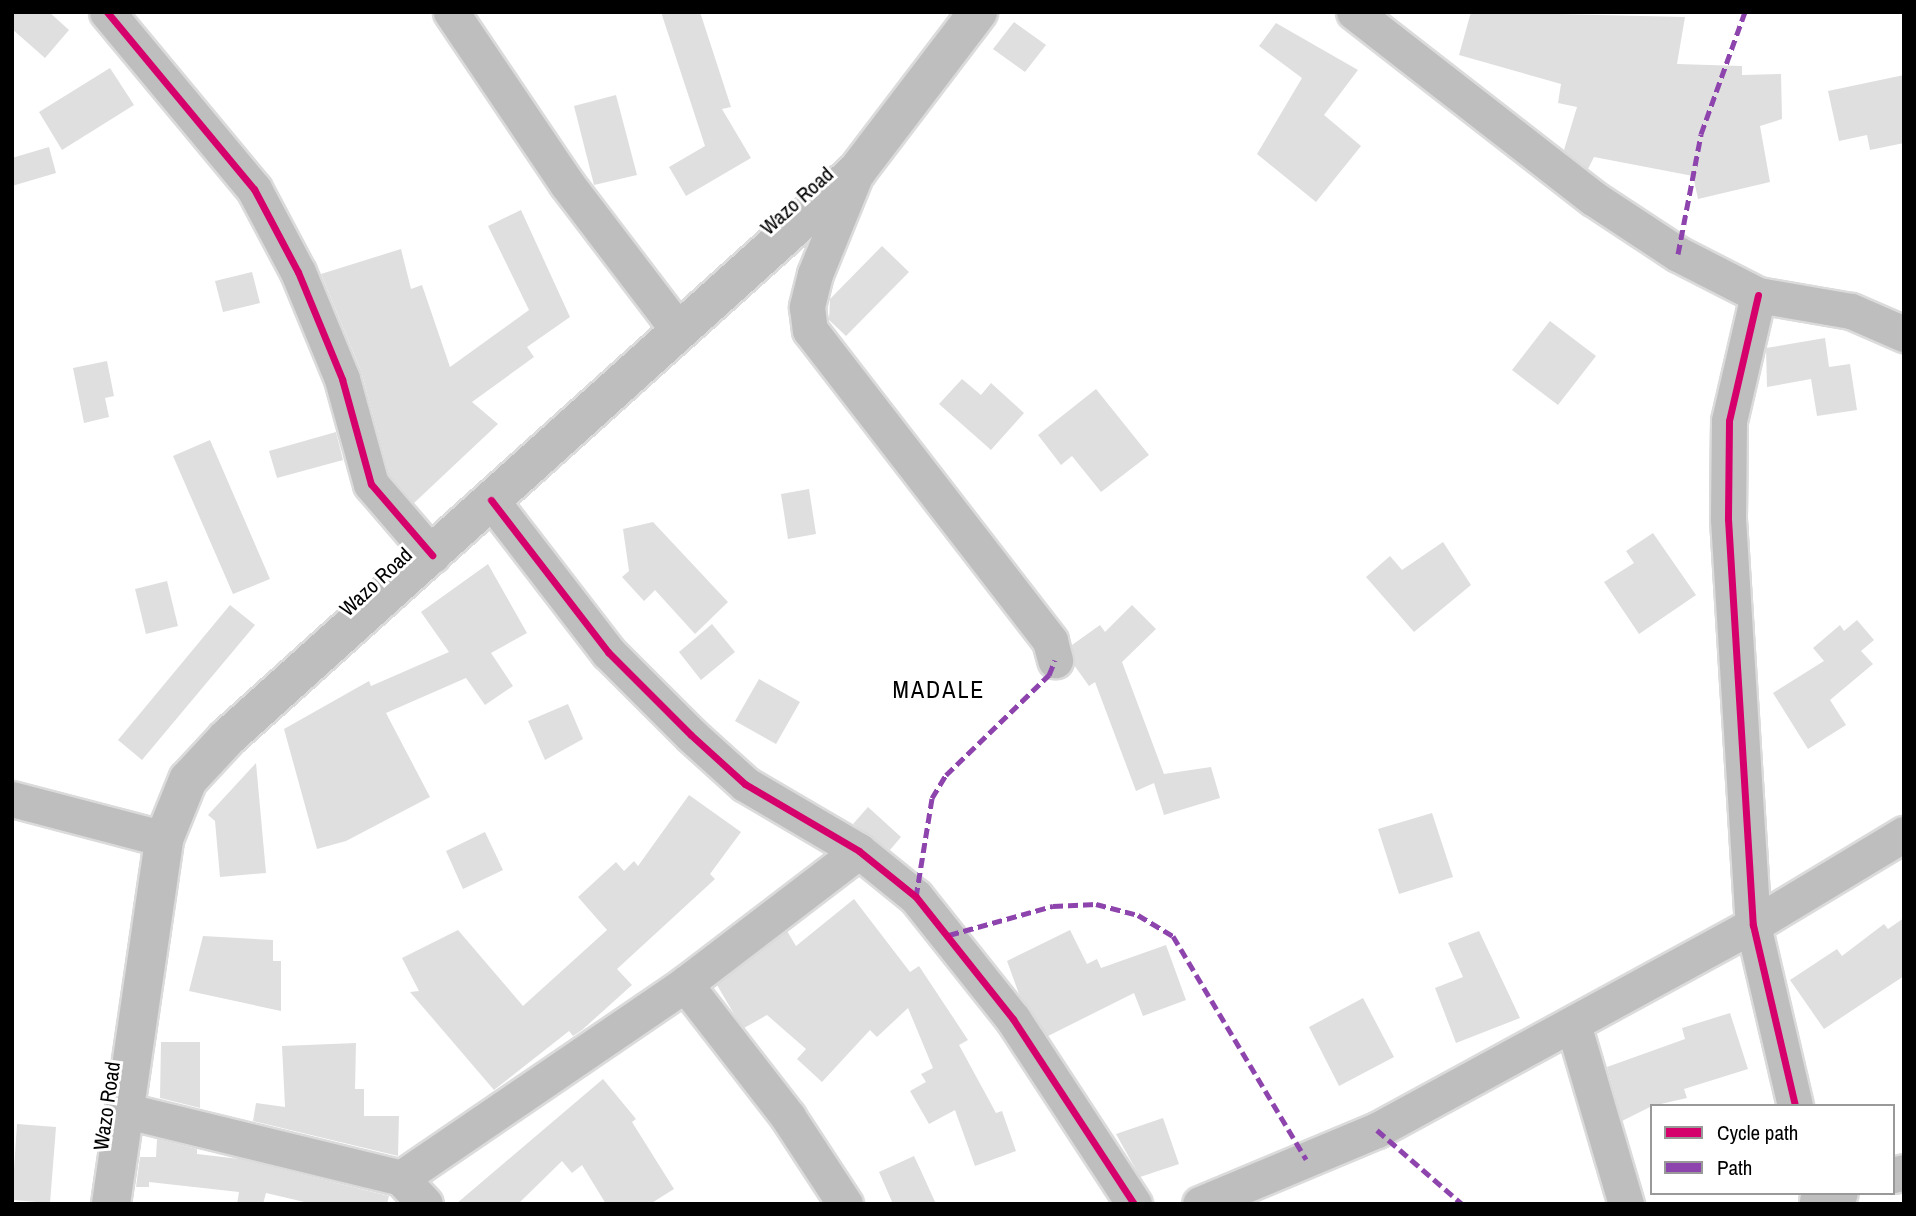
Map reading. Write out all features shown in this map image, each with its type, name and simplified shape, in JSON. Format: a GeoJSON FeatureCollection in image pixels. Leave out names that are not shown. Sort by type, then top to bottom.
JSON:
{"type":"FeatureCollection","features":[{"type":"Feature","properties":{"kind":"main road","name":"Wazo Road"},"geometry":{"type":"LineString","coordinates":[[111,1204],[164,839],[188,780],[227,738],[858,171],[978,12]]}},
{"type":"Feature","properties":{"kind":"street"},"geometry":{"type":"LineString","coordinates":[[451,12],[567,184],[679,331]]}},
{"type":"Feature","properties":{"kind":"street"},"geometry":{"type":"LineString","coordinates":[[1354,12],[1593,198],[1678,254],[1758,295],[1851,311],[1904,334]]}},
{"type":"Feature","properties":{"kind":"street"},"geometry":{"type":"LineString","coordinates":[[110,14],[181,94],[254,189],[298,272],[342,379],[371,484],[432,555]]}},
{"type":"Feature","properties":{"kind":"street"},"geometry":{"type":"LineString","coordinates":[[858,171],[815,274],[807,307],[810,330],[1050,640],[1055,660]]}},
{"type":"Feature","properties":{"kind":"street"},"geometry":{"type":"LineString","coordinates":[[1758,295],[1729,421],[1728,507],[1753,925],[1795,1104]]}},
{"type":"Feature","properties":{"kind":"street"},"geometry":{"type":"LineString","coordinates":[[491,500],[608,652],[691,735],[785,812],[859,851],[916,897],[949,934],[1013,1019],[1134,1204]]}},
{"type":"Feature","properties":{"kind":"street"},"geometry":{"type":"LineString","coordinates":[[12,799],[164,839]]}},
{"type":"Feature","properties":{"kind":"street"},"geometry":{"type":"LineString","coordinates":[[1200,1204],[1377,1130],[1753,925],[1904,834]]}},
{"type":"Feature","properties":{"kind":"street"},"geometry":{"type":"LineString","coordinates":[[401,1178],[685,984],[859,851]]}},
{"type":"Feature","properties":{"kind":"street"},"geometry":{"type":"LineString","coordinates":[[685,984],[788,1117],[845,1204]]}},
{"type":"Feature","properties":{"kind":"street"},"geometry":{"type":"LineString","coordinates":[[1573,1024],[1626,1204]]}},
{"type":"Feature","properties":{"kind":"street"},"geometry":{"type":"LineString","coordinates":[[123,1110],[401,1178],[425,1204]]}},
{"type":"Feature","properties":{"kind":"building"},"geometry":{"type":"Polygon","coordinates":[[[12,12],[49,12],[69,30],[45,58],[12,29],[12,12]]]}},
{"type":"Feature","properties":{"kind":"building"},"geometry":{"type":"Polygon","coordinates":[[[661,12],[700,12],[731,107],[722,109],[751,158],[686,196],[669,167],[705,146],[661,12]]]}},
{"type":"Feature","properties":{"kind":"building"},"geometry":{"type":"Polygon","coordinates":[[[1471,12],[1685,17],[1677,64],[1742,66],[1742,75],[1781,74],[1782,119],[1760,126],[1770,182],[1698,199],[1693,176],[1594,157],[1588,169],[1564,150],[1577,107],[1558,103],[1561,84],[1459,55],[1471,12]]]}},
{"type":"Feature","properties":{"kind":"building"},"geometry":{"type":"Polygon","coordinates":[[[1014,22],[1046,45],[1025,72],[993,49],[1014,22]]]}},
{"type":"Feature","properties":{"kind":"building"},"geometry":{"type":"Polygon","coordinates":[[[1276,23],[1358,70],[1324,115],[1361,146],[1316,202],[1257,154],[1302,78],[1259,46],[1276,23]]]}},
{"type":"Feature","properties":{"kind":"building"},"geometry":{"type":"Polygon","coordinates":[[[110,68],[134,105],[62,150],[39,112],[110,68]]]}},
{"type":"Feature","properties":{"kind":"building"},"geometry":{"type":"Polygon","coordinates":[[[1904,75],[1904,143],[1870,150],[1867,135],[1839,141],[1828,91],[1904,75]]]}},
{"type":"Feature","properties":{"kind":"building"},"geometry":{"type":"Polygon","coordinates":[[[616,95],[637,175],[594,185],[574,106],[616,95]]]}},
{"type":"Feature","properties":{"kind":"building"},"geometry":{"type":"Polygon","coordinates":[[[49,147],[56,173],[12,186],[12,158],[49,147]]]}},
{"type":"Feature","properties":{"kind":"building"},"geometry":{"type":"Polygon","coordinates":[[[521,210],[570,317],[527,347],[534,357],[472,402],[498,424],[414,503],[389,474],[361,371],[321,274],[401,249],[411,289],[422,285],[450,367],[529,310],[488,226],[521,210]]]}},
{"type":"Feature","properties":{"kind":"building"},"geometry":{"type":"Polygon","coordinates":[[[882,246],[909,272],[846,336],[829,320],[830,299],[882,246]]]}},
{"type":"Feature","properties":{"kind":"building"},"geometry":{"type":"Polygon","coordinates":[[[252,272],[260,303],[223,312],[215,281],[252,272]]]}},
{"type":"Feature","properties":{"kind":"building"},"geometry":{"type":"Polygon","coordinates":[[[1550,321],[1596,356],[1558,405],[1512,370],[1550,321]]]}},
{"type":"Feature","properties":{"kind":"building"},"geometry":{"type":"Polygon","coordinates":[[[1825,338],[1829,367],[1850,364],[1857,410],[1817,416],[1811,379],[1767,387],[1766,348],[1825,338]]]}},
{"type":"Feature","properties":{"kind":"building"},"geometry":{"type":"Polygon","coordinates":[[[107,361],[114,396],[105,398],[109,417],[84,423],[73,368],[107,361]]]}},
{"type":"Feature","properties":{"kind":"building"},"geometry":{"type":"Polygon","coordinates":[[[962,379],[981,395],[991,383],[1024,413],[991,450],[939,404],[962,379]]]}},
{"type":"Feature","properties":{"kind":"building"},"geometry":{"type":"Polygon","coordinates":[[[1096,389],[1149,455],[1101,492],[1072,456],[1061,465],[1038,435],[1096,389]]]}},
{"type":"Feature","properties":{"kind":"building"},"geometry":{"type":"Polygon","coordinates":[[[336,432],[343,460],[277,478],[269,451],[336,432]]]}},
{"type":"Feature","properties":{"kind":"building"},"geometry":{"type":"Polygon","coordinates":[[[210,440],[270,579],[233,594],[173,456],[210,440]]]}},
{"type":"Feature","properties":{"kind":"building"},"geometry":{"type":"Polygon","coordinates":[[[809,489],[816,534],[788,539],[781,494],[809,489]]]}},
{"type":"Feature","properties":{"kind":"building"},"geometry":{"type":"Polygon","coordinates":[[[653,522],[728,602],[695,634],[655,590],[644,601],[622,577],[629,571],[623,529],[653,522]]]}},
{"type":"Feature","properties":{"kind":"building"},"geometry":{"type":"Polygon","coordinates":[[[1653,533],[1696,595],[1639,634],[1604,582],[1634,563],[1626,551],[1653,533]]]}},
{"type":"Feature","properties":{"kind":"building"},"geometry":{"type":"Polygon","coordinates":[[[1443,542],[1471,585],[1414,632],[1366,577],[1390,556],[1402,570],[1443,542]]]}},
{"type":"Feature","properties":{"kind":"building"},"geometry":{"type":"Polygon","coordinates":[[[488,564],[527,633],[491,653],[513,686],[485,705],[466,678],[386,713],[430,797],[346,841],[317,849],[284,729],[369,681],[371,686],[449,652],[421,612],[488,564]]]}},
{"type":"Feature","properties":{"kind":"building"},"geometry":{"type":"Polygon","coordinates":[[[167,581],[178,626],[146,634],[135,589],[167,581]]]}},
{"type":"Feature","properties":{"kind":"building"},"geometry":{"type":"Polygon","coordinates":[[[230,605],[255,625],[142,760],[118,740],[230,605]]]}},
{"type":"Feature","properties":{"kind":"building"},"geometry":{"type":"Polygon","coordinates":[[[1132,605],[1156,629],[1122,662],[1164,774],[1211,767],[1220,798],[1164,815],[1154,783],[1136,791],[1095,682],[1089,686],[1074,665],[1072,645],[1100,625],[1105,632],[1132,605]]]}},
{"type":"Feature","properties":{"kind":"building"},"geometry":{"type":"Polygon","coordinates":[[[1857,620],[1874,640],[1861,651],[1873,664],[1830,700],[1846,725],[1808,749],[1773,693],[1824,661],[1813,648],[1840,625],[1844,631],[1857,620]]]}},
{"type":"Feature","properties":{"kind":"building"},"geometry":{"type":"Polygon","coordinates":[[[712,624],[735,652],[701,680],[679,652],[712,624]]]}},
{"type":"Feature","properties":{"kind":"building"},"geometry":{"type":"Polygon","coordinates":[[[759,679],[800,702],[776,744],[735,721],[759,679]]]}},
{"type":"Feature","properties":{"kind":"building"},"geometry":{"type":"Polygon","coordinates":[[[568,704],[583,739],[545,760],[528,721],[568,704]]]}},
{"type":"Feature","properties":{"kind":"building"},"geometry":{"type":"Polygon","coordinates":[[[256,763],[266,873],[220,877],[215,821],[208,815],[256,763]]]}},
{"type":"Feature","properties":{"kind":"building"},"geometry":{"type":"Polygon","coordinates":[[[689,795],[741,832],[710,874],[715,879],[617,969],[632,985],[582,1030],[573,1036],[569,1031],[494,1090],[410,992],[419,991],[402,958],[458,930],[523,1006],[607,930],[578,897],[616,862],[624,871],[634,861],[638,866],[689,795]]]}},
{"type":"Feature","properties":{"kind":"building"},"geometry":{"type":"Polygon","coordinates":[[[868,807],[901,837],[890,850],[853,824],[868,807]]]}},
{"type":"Feature","properties":{"kind":"building"},"geometry":{"type":"Polygon","coordinates":[[[1432,813],[1453,877],[1399,894],[1378,829],[1432,813]]]}},
{"type":"Feature","properties":{"kind":"building"},"geometry":{"type":"Polygon","coordinates":[[[485,832],[503,870],[463,889],[446,851],[485,832]]]}},
{"type":"Feature","properties":{"kind":"building"},"geometry":{"type":"Polygon","coordinates":[[[854,899],[910,972],[919,966],[968,1040],[959,1045],[996,1113],[1002,1111],[1016,1151],[975,1166],[955,1110],[929,1124],[910,1091],[926,1082],[921,1074],[933,1068],[908,1008],[877,1037],[870,1030],[822,1082],[797,1059],[806,1049],[767,1015],[744,1028],[734,1014],[717,985],[787,931],[796,946],[854,899]]]}},
{"type":"Feature","properties":{"kind":"building"},"geometry":{"type":"Polygon","coordinates":[[[1904,918],[1904,976],[1824,1029],[1790,980],[1837,949],[1842,956],[1884,924],[1888,929],[1904,918]]]}},
{"type":"Feature","properties":{"kind":"building"},"geometry":{"type":"Polygon","coordinates":[[[1070,930],[1087,964],[1097,959],[1101,968],[1166,945],[1186,1000],[1143,1016],[1134,993],[1048,1036],[1019,994],[1007,961],[1070,930]]]}},
{"type":"Feature","properties":{"kind":"building"},"geometry":{"type":"Polygon","coordinates":[[[1479,931],[1520,1018],[1456,1043],[1435,988],[1463,977],[1448,943],[1479,931]]]}},
{"type":"Feature","properties":{"kind":"building"},"geometry":{"type":"Polygon","coordinates":[[[203,936],[273,940],[273,961],[281,961],[281,1011],[189,991],[203,936]]]}},
{"type":"Feature","properties":{"kind":"building"},"geometry":{"type":"Polygon","coordinates":[[[1363,998],[1394,1057],[1339,1086],[1309,1027],[1363,998]]]}},
{"type":"Feature","properties":{"kind":"building"},"geometry":{"type":"Polygon","coordinates":[[[1730,1013],[1748,1069],[1684,1089],[1687,1098],[1650,1104],[1650,1107],[1622,1121],[1607,1067],[1685,1039],[1682,1028],[1730,1013]]]}},
{"type":"Feature","properties":{"kind":"building"},"geometry":{"type":"Polygon","coordinates":[[[161,1042],[200,1042],[200,1108],[160,1098],[161,1042]]]}},
{"type":"Feature","properties":{"kind":"building"},"geometry":{"type":"Polygon","coordinates":[[[356,1043],[355,1089],[364,1089],[364,1116],[399,1116],[398,1156],[253,1121],[256,1103],[285,1107],[282,1046],[356,1043]]]}},
{"type":"Feature","properties":{"kind":"building"},"geometry":{"type":"Polygon","coordinates":[[[603,1079],[636,1119],[632,1122],[674,1189],[650,1204],[606,1204],[582,1165],[572,1173],[562,1161],[518,1204],[456,1204],[603,1079]]]}},
{"type":"Feature","properties":{"kind":"building"},"geometry":{"type":"Polygon","coordinates":[[[1163,1118],[1179,1164],[1140,1177],[1116,1134],[1163,1118]]]}},
{"type":"Feature","properties":{"kind":"building"},"geometry":{"type":"Polygon","coordinates":[[[17,1124],[56,1127],[50,1203],[12,1200],[17,1124]]]}},
{"type":"Feature","properties":{"kind":"building"},"geometry":{"type":"Polygon","coordinates":[[[157,1139],[197,1149],[197,1154],[240,1159],[389,1196],[387,1204],[313,1204],[266,1193],[263,1204],[237,1204],[239,1192],[149,1182],[149,1187],[136,1187],[140,1157],[156,1157],[157,1139]]]}},
{"type":"Feature","properties":{"kind":"building"},"geometry":{"type":"Polygon","coordinates":[[[914,1156],[936,1204],[893,1204],[879,1172],[914,1156]]]}},
{"type":"Feature","properties":{"kind":"marked path"},"geometry":{"type":"LineString","coordinates":[[1678,254],[1701,134],[1745,12]]}},
{"type":"Feature","properties":{"kind":"marked path"},"geometry":{"type":"LineString","coordinates":[[916,897],[932,798],[946,775],[1049,675],[1055,660]]}},
{"type":"Feature","properties":{"kind":"marked path"},"geometry":{"type":"LineString","coordinates":[[949,935],[1053,906],[1096,904],[1138,915],[1173,936],[1306,1159]]}},
{"type":"Feature","properties":{"kind":"marked path"},"geometry":{"type":"LineString","coordinates":[[1377,1130],[1462,1204]]}},
{"type":"Feature","properties":{"kind":"cycle path"},"geometry":{"type":"LineString","coordinates":[[107,12],[254,189],[298,272],[342,379],[371,484],[432,555]]}},
{"type":"Feature","properties":{"kind":"cycle path"},"geometry":{"type":"LineString","coordinates":[[1758,295],[1729,421],[1728,519],[1753,925],[1795,1104]]}},
{"type":"Feature","properties":{"kind":"cycle path"},"geometry":{"type":"LineString","coordinates":[[491,500],[608,652],[691,735],[745,784],[859,851],[916,897],[1013,1019],[1134,1204]]}},
{"type":"Feature","properties":{"kind":"district","name":"MADALE"},"geometry":{"type":"Point","coordinates":[939,690]}}]}
